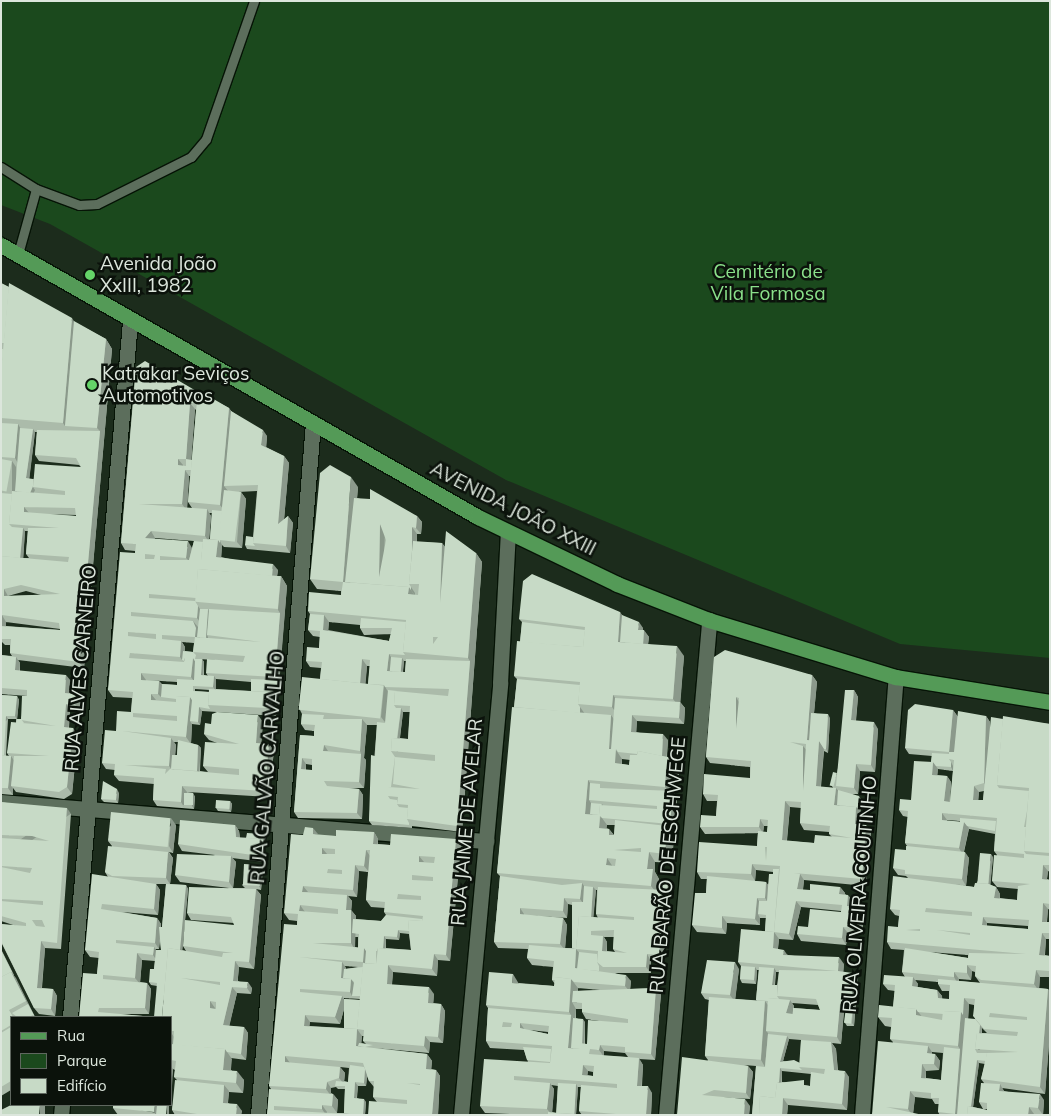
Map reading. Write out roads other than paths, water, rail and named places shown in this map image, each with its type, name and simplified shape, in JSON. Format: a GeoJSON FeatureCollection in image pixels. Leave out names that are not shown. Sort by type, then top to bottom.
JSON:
{"type":"FeatureCollection","features":[{"type":"Feature","properties":{"kind":"main road","name":"AVENIDA JOÃO XXIII"},"geometry":{"type":"LineString","coordinates":[[1,245],[130,322],[508,532],[617,584],[709,620],[896,677],[1050,702]]}},
{"type":"Feature","properties":{"kind":"street","name":"RUA ALVES CARNEIRO"},"geometry":{"type":"LineString","coordinates":[[70,1016],[130,322]]}},
{"type":"Feature","properties":{"kind":"street","name":"RUA GALVÃO CARVALHO"},"geometry":{"type":"LineString","coordinates":[[258,1115],[284,824],[313,423]]}},
{"type":"Feature","properties":{"kind":"street","name":"RUA JAIME DE AVELAR"},"geometry":{"type":"LineString","coordinates":[[461,1115],[486,841],[508,532]]}},
{"type":"Feature","properties":{"kind":"street","name":"RUA BARÃO DE ESCHWEGE"},"geometry":{"type":"LineString","coordinates":[[666,1115],[709,620]]}},
{"type":"Feature","properties":{"kind":"street","name":"RUA OLIVEIRA COUTINHO"},"geometry":{"type":"LineString","coordinates":[[862,1115],[896,677]]}},
{"type":"Feature","properties":{"kind":"street"},"geometry":{"type":"LineString","coordinates":[[1,802],[486,841]]}},
{"type":"Feature","properties":{"kind":"lane"},"geometry":{"type":"LineString","coordinates":[[1,167],[36,189],[79,204],[96,204],[190,157],[206,139],[254,1]]}},
{"type":"Feature","properties":{"kind":"lane"},"geometry":{"type":"LineString","coordinates":[[18,254],[36,189]]}},
{"type":"Feature","properties":{"kind":"place","name":"Avenida João XxIII, 1982"},"geometry":{"type":"Point","coordinates":[90,275]}},
{"type":"Feature","properties":{"kind":"place","name":"Katrakar Seviços Automotivos"},"geometry":{"type":"Point","coordinates":[92,385]}},
{"type":"Feature","properties":{"kind":"park label","name":"Cemitério de Vila Formosa"},"geometry":{"type":"Point","coordinates":[768,283]}}]}
